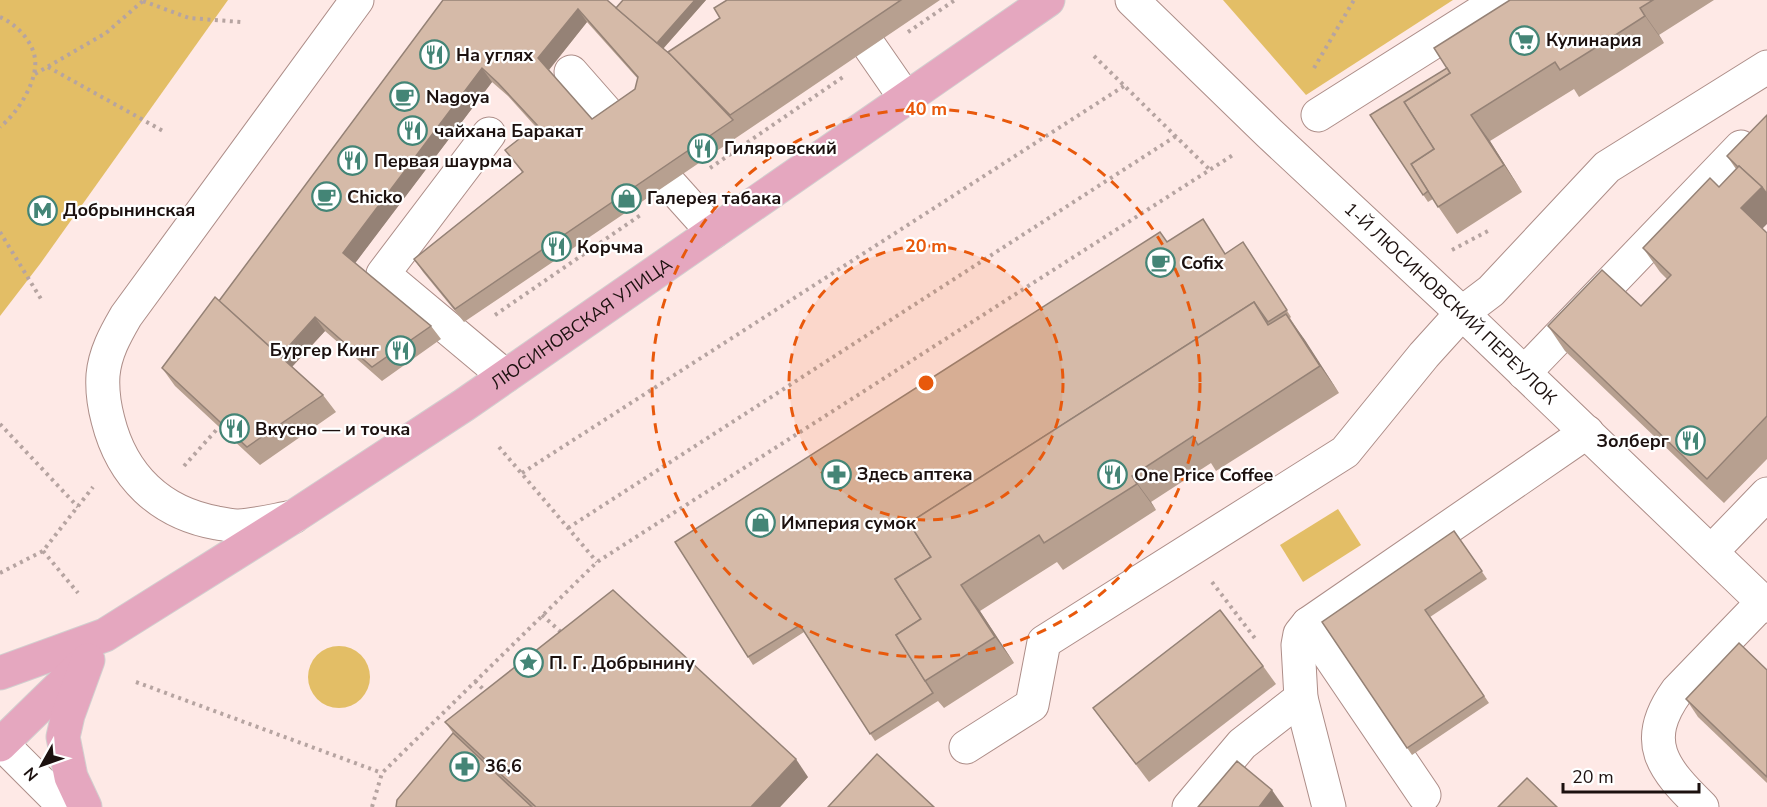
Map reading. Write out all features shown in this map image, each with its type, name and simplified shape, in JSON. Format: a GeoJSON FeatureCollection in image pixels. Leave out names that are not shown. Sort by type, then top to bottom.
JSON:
{"type":"FeatureCollection","features":[{"type":"Feature","properties":{"kind":"main road","name":"ЛЮСИНОВСКАЯ УЛИЦА"},"geometry":{"type":"LineString","coordinates":[[96,647],[505,376],[1048,0]]}},
{"type":"Feature","properties":{"kind":"main road"},"geometry":{"type":"LineString","coordinates":[[0,673],[96,647]]}},
{"type":"Feature","properties":{"kind":"main road"},"geometry":{"type":"LineString","coordinates":[[0,744],[96,647]]}},
{"type":"Feature","properties":{"kind":"main road"},"geometry":{"type":"LineString","coordinates":[[85,807],[71,777],[63,737],[68,715],[96,647]]}},
{"type":"Feature","properties":{"kind":"street"},"geometry":{"type":"LineString","coordinates":[[293,517],[238,526],[199,520],[172,508],[151,494],[120,456],[104,404],[103,375],[110,345],[126,316],[357,0]]}},
{"type":"Feature","properties":{"kind":"street","name":"1-Й ЛЮСИНОВСКИЙ ПЕРЕУЛОК"},"geometry":{"type":"LineString","coordinates":[[1132,0],[1765,604]]}},
{"type":"Feature","properties":{"kind":"street"},"geometry":{"type":"LineString","coordinates":[[1318,115],[1500,0]]}},
{"type":"Feature","properties":{"kind":"street"},"geometry":{"type":"LineString","coordinates":[[870,47],[906,99]]}},
{"type":"Feature","properties":{"kind":"street"},"geometry":{"type":"LineString","coordinates":[[966,747],[1032,705],[1044,642],[1345,452],[1424,355],[1462,313],[1491,291],[1607,167],[1767,67]]}},
{"type":"Feature","properties":{"kind":"street"},"geometry":{"type":"LineString","coordinates":[[572,72],[615,122]]}},
{"type":"Feature","properties":{"kind":"street"},"geometry":{"type":"LineString","coordinates":[[489,134],[383,274],[505,376]]}},
{"type":"Feature","properties":{"kind":"street"},"geometry":{"type":"LineString","coordinates":[[1524,373],[1741,147]]}},
{"type":"Feature","properties":{"kind":"street"},"geometry":{"type":"LineString","coordinates":[[669,183],[713,232]]}},
{"type":"Feature","properties":{"kind":"street"},"geometry":{"type":"LineString","coordinates":[[1329,807],[1301,698],[1298,645],[1300,634],[1308,624],[1587,432]]}},
{"type":"Feature","properties":{"kind":"street"},"geometry":{"type":"LineString","coordinates":[[1711,552],[1767,494]]}},
{"type":"Feature","properties":{"kind":"street"},"geometry":{"type":"LineString","coordinates":[[1702,807],[1678,784],[1666,767],[1659,748],[1659,728],[1665,708],[1677,691],[1765,604]]}},
{"type":"Feature","properties":{"kind":"street"},"geometry":{"type":"LineString","coordinates":[[1308,624],[1424,795]]}},
{"type":"Feature","properties":{"kind":"street"},"geometry":{"type":"LineString","coordinates":[[1190,807],[1242,744],[1301,698]]}},
{"type":"Feature","properties":{"kind":"street"},"geometry":{"type":"LineString","coordinates":[[0,744],[65,807]]}},
{"type":"Feature","properties":{"kind":"path"},"geometry":{"type":"LineString","coordinates":[[35,74],[106,33],[143,0],[189,18],[241,22]]}},
{"type":"Feature","properties":{"kind":"path"},"geometry":{"type":"LineString","coordinates":[[1312,71],[1354,0]]}},
{"type":"Feature","properties":{"kind":"path"},"geometry":{"type":"LineString","coordinates":[[0,17],[9,21],[26,37],[35,54],[35,74],[28,90],[15,112],[0,127]]}},
{"type":"Feature","properties":{"kind":"path"},"geometry":{"type":"LineString","coordinates":[[1094,56],[1210,170]]}},
{"type":"Feature","properties":{"kind":"path"},"geometry":{"type":"LineString","coordinates":[[48,67],[163,131]]}},
{"type":"Feature","properties":{"kind":"path"},"geometry":{"type":"LineString","coordinates":[[522,473],[1124,86]]}},
{"type":"Feature","properties":{"kind":"path"},"geometry":{"type":"LineString","coordinates":[[568,528],[1176,136]]}},
{"type":"Feature","properties":{"kind":"path"},"geometry":{"type":"LineString","coordinates":[[372,807],[382,773],[597,562],[1239,151]]}},
{"type":"Feature","properties":{"kind":"path"},"geometry":{"type":"LineString","coordinates":[[0,231],[41,299]]}},
{"type":"Feature","properties":{"kind":"path"},"geometry":{"type":"LineString","coordinates":[[0,424],[78,507]]}},
{"type":"Feature","properties":{"kind":"path"},"geometry":{"type":"LineString","coordinates":[[184,466],[219,427]]}},
{"type":"Feature","properties":{"kind":"path"},"geometry":{"type":"LineString","coordinates":[[499,447],[597,562]]}},
{"type":"Feature","properties":{"kind":"path"},"geometry":{"type":"LineString","coordinates":[[0,573],[43,551],[94,487]]}},
{"type":"Feature","properties":{"kind":"path"},"geometry":{"type":"LineString","coordinates":[[1188,550],[1259,643]]}},
{"type":"Feature","properties":{"kind":"path"},"geometry":{"type":"LineString","coordinates":[[43,551],[78,593]]}},
{"type":"Feature","properties":{"kind":"path"},"geometry":{"type":"LineString","coordinates":[[542,615],[568,638]]}},
{"type":"Feature","properties":{"kind":"path"},"geometry":{"type":"LineString","coordinates":[[475,681],[492,698]]}},
{"type":"Feature","properties":{"kind":"path"},"geometry":{"type":"LineString","coordinates":[[136,682],[382,773]]}},
{"type":"Feature","properties":{"kind":"shaded area"},"geometry":{"type":"Polygon","coordinates":[[[0,0],[228,0],[40,264],[0,316],[0,0]]]}},
{"type":"Feature","properties":{"kind":"shaded area"},"geometry":{"type":"Polygon","coordinates":[[[1223,0],[1453,0],[1306,95],[1223,0]]]}},
{"type":"Feature","properties":{"kind":"shaded area"},"geometry":{"type":"Polygon","coordinates":[[[1338,509],[1361,545],[1303,582],[1280,545],[1338,509]]]}},
{"type":"Feature","properties":{"kind":"shaded area"},"geometry":{"type":"Polygon","coordinates":[[[339,646],[351,648],[361,655],[368,665],[370,677],[368,689],[361,699],[351,706],[339,708],[327,706],[317,699],[310,689],[308,677],[310,665],[317,655],[327,648],[339,646]]]}},
{"type":"Feature","properties":{"kind":"building"},"geometry":{"type":"Polygon","coordinates":[[[443,0],[607,0],[672,56],[733,120],[455,309],[414,259],[523,172],[505,150],[537,125],[482,68],[343,253],[431,326],[372,367],[315,317],[280,356],[219,301],[443,0]],[[578,9],[538,58],[592,119],[635,89],[638,77],[578,9]]]}},
{"type":"Feature","properties":{"kind":"building"},"geometry":{"type":"Polygon","coordinates":[[[623,0],[695,0],[657,43],[616,8],[623,0]]]}},
{"type":"Feature","properties":{"kind":"building"},"geometry":{"type":"Polygon","coordinates":[[[727,0],[901,0],[730,115],[668,52],[720,18],[714,8],[727,0]]]}},
{"type":"Feature","properties":{"kind":"building"},"geometry":{"type":"Polygon","coordinates":[[[1510,0],[1653,0],[1640,8],[1645,16],[1603,43],[1560,70],[1555,62],[1471,115],[1504,165],[1438,207],[1411,164],[1434,149],[1404,102],[1450,73],[1434,48],[1510,0]]]}},
{"type":"Feature","properties":{"kind":"building"},"geometry":{"type":"Polygon","coordinates":[[[1447,68],[1450,73],[1404,102],[1434,149],[1411,164],[1428,191],[1423,195],[1370,115],[1447,68]]]}},
{"type":"Feature","properties":{"kind":"building"},"geometry":{"type":"Polygon","coordinates":[[[1767,115],[1767,194],[1727,156],[1767,115]]]}},
{"type":"Feature","properties":{"kind":"building"},"geometry":{"type":"Polygon","coordinates":[[[1739,166],[1762,187],[1741,208],[1767,233],[1767,416],[1707,479],[1548,326],[1602,270],[1641,306],[1671,275],[1643,248],[1710,178],[1719,187],[1739,166]]]}},
{"type":"Feature","properties":{"kind":"building"},"geometry":{"type":"Polygon","coordinates":[[[1203,219],[1225,254],[1243,242],[1287,310],[1268,322],[1254,302],[909,523],[931,557],[895,579],[921,619],[896,635],[933,693],[870,734],[800,625],[748,657],[675,542],[1160,232],[1167,242],[1203,219]]]}},
{"type":"Feature","properties":{"kind":"building"},"geometry":{"type":"Polygon","coordinates":[[[215,297],[323,395],[247,447],[162,368],[215,297]]]}},
{"type":"Feature","properties":{"kind":"building"},"geometry":{"type":"Polygon","coordinates":[[[1254,302],[1268,325],[1286,314],[1320,366],[1198,445],[1193,436],[1132,476],[1137,484],[1044,543],[1039,535],[961,585],[995,637],[925,681],[896,635],[921,619],[895,579],[931,557],[909,523],[1254,302]]]}},
{"type":"Feature","properties":{"kind":"building"},"geometry":{"type":"Polygon","coordinates":[[[1454,531],[1482,571],[1425,610],[1484,696],[1407,748],[1322,622],[1454,531]]]}},
{"type":"Feature","properties":{"kind":"building"},"geometry":{"type":"Polygon","coordinates":[[[613,590],[796,759],[751,807],[536,807],[445,722],[613,590]]]}},
{"type":"Feature","properties":{"kind":"building"},"geometry":{"type":"Polygon","coordinates":[[[1220,610],[1263,666],[1136,764],[1093,708],[1220,610]]]}},
{"type":"Feature","properties":{"kind":"building"},"geometry":{"type":"Polygon","coordinates":[[[1739,643],[1767,670],[1767,777],[1686,699],[1739,643]]]}},
{"type":"Feature","properties":{"kind":"building"},"geometry":{"type":"Polygon","coordinates":[[[453,733],[532,807],[396,807],[397,800],[453,733]]]}},
{"type":"Feature","properties":{"kind":"building"},"geometry":{"type":"Polygon","coordinates":[[[877,754],[934,807],[828,807],[877,754]]]}},
{"type":"Feature","properties":{"kind":"building"},"geometry":{"type":"Polygon","coordinates":[[[1237,761],[1272,790],[1259,807],[1198,807],[1237,761]]]}},
{"type":"Feature","properties":{"kind":"building"},"geometry":{"type":"Polygon","coordinates":[[[1527,778],[1557,807],[1498,807],[1527,778]]]}},
{"type":"Feature","properties":{"kind":"place","name":"Кулинария"},"geometry":{"type":"Point","coordinates":[1525,40]}},
{"type":"Feature","properties":{"kind":"place","name":"На углях"},"geometry":{"type":"Point","coordinates":[435,55]}},
{"type":"Feature","properties":{"kind":"place","name":"Nagoya"},"geometry":{"type":"Point","coordinates":[405,97]}},
{"type":"Feature","properties":{"kind":"place","name":"чайхана Баракат"},"geometry":{"type":"Point","coordinates":[413,131]}},
{"type":"Feature","properties":{"kind":"place","name":"Гиляровский"},"geometry":{"type":"Point","coordinates":[703,148]}},
{"type":"Feature","properties":{"kind":"place","name":"Первая шаурма"},"geometry":{"type":"Point","coordinates":[353,161]}},
{"type":"Feature","properties":{"kind":"place","name":"Chicko"},"geometry":{"type":"Point","coordinates":[326,197]}},
{"type":"Feature","properties":{"kind":"place","name":"Галерея табака"},"geometry":{"type":"Point","coordinates":[626,198]}},
{"type":"Feature","properties":{"kind":"place","name":"Добрынинская"},"geometry":{"type":"Point","coordinates":[42,210]}},
{"type":"Feature","properties":{"kind":"place","name":"Корчма"},"geometry":{"type":"Point","coordinates":[556,247]}},
{"type":"Feature","properties":{"kind":"place","name":"Cofix"},"geometry":{"type":"Point","coordinates":[1160,263]}},
{"type":"Feature","properties":{"kind":"place","name":"Бургер Кинг"},"geometry":{"type":"Point","coordinates":[400,350]}},
{"type":"Feature","properties":{"kind":"place","name":"Вкусно — и точка"},"geometry":{"type":"Point","coordinates":[234,429]}},
{"type":"Feature","properties":{"kind":"place","name":"Золберг"},"geometry":{"type":"Point","coordinates":[1690,441]}},
{"type":"Feature","properties":{"kind":"place","name":"Здесь аптека"},"geometry":{"type":"Point","coordinates":[836,474]}},
{"type":"Feature","properties":{"kind":"place","name":"One Price Coffee"},"geometry":{"type":"Point","coordinates":[1113,475]}},
{"type":"Feature","properties":{"kind":"place","name":"Империя сумок"},"geometry":{"type":"Point","coordinates":[760,523]}},
{"type":"Feature","properties":{"kind":"place","name":"П. Г. Добрынину"},"geometry":{"type":"Point","coordinates":[528,663]}},
{"type":"Feature","properties":{"kind":"place","name":"36,6"},"geometry":{"type":"Point","coordinates":[464,766]}}]}
